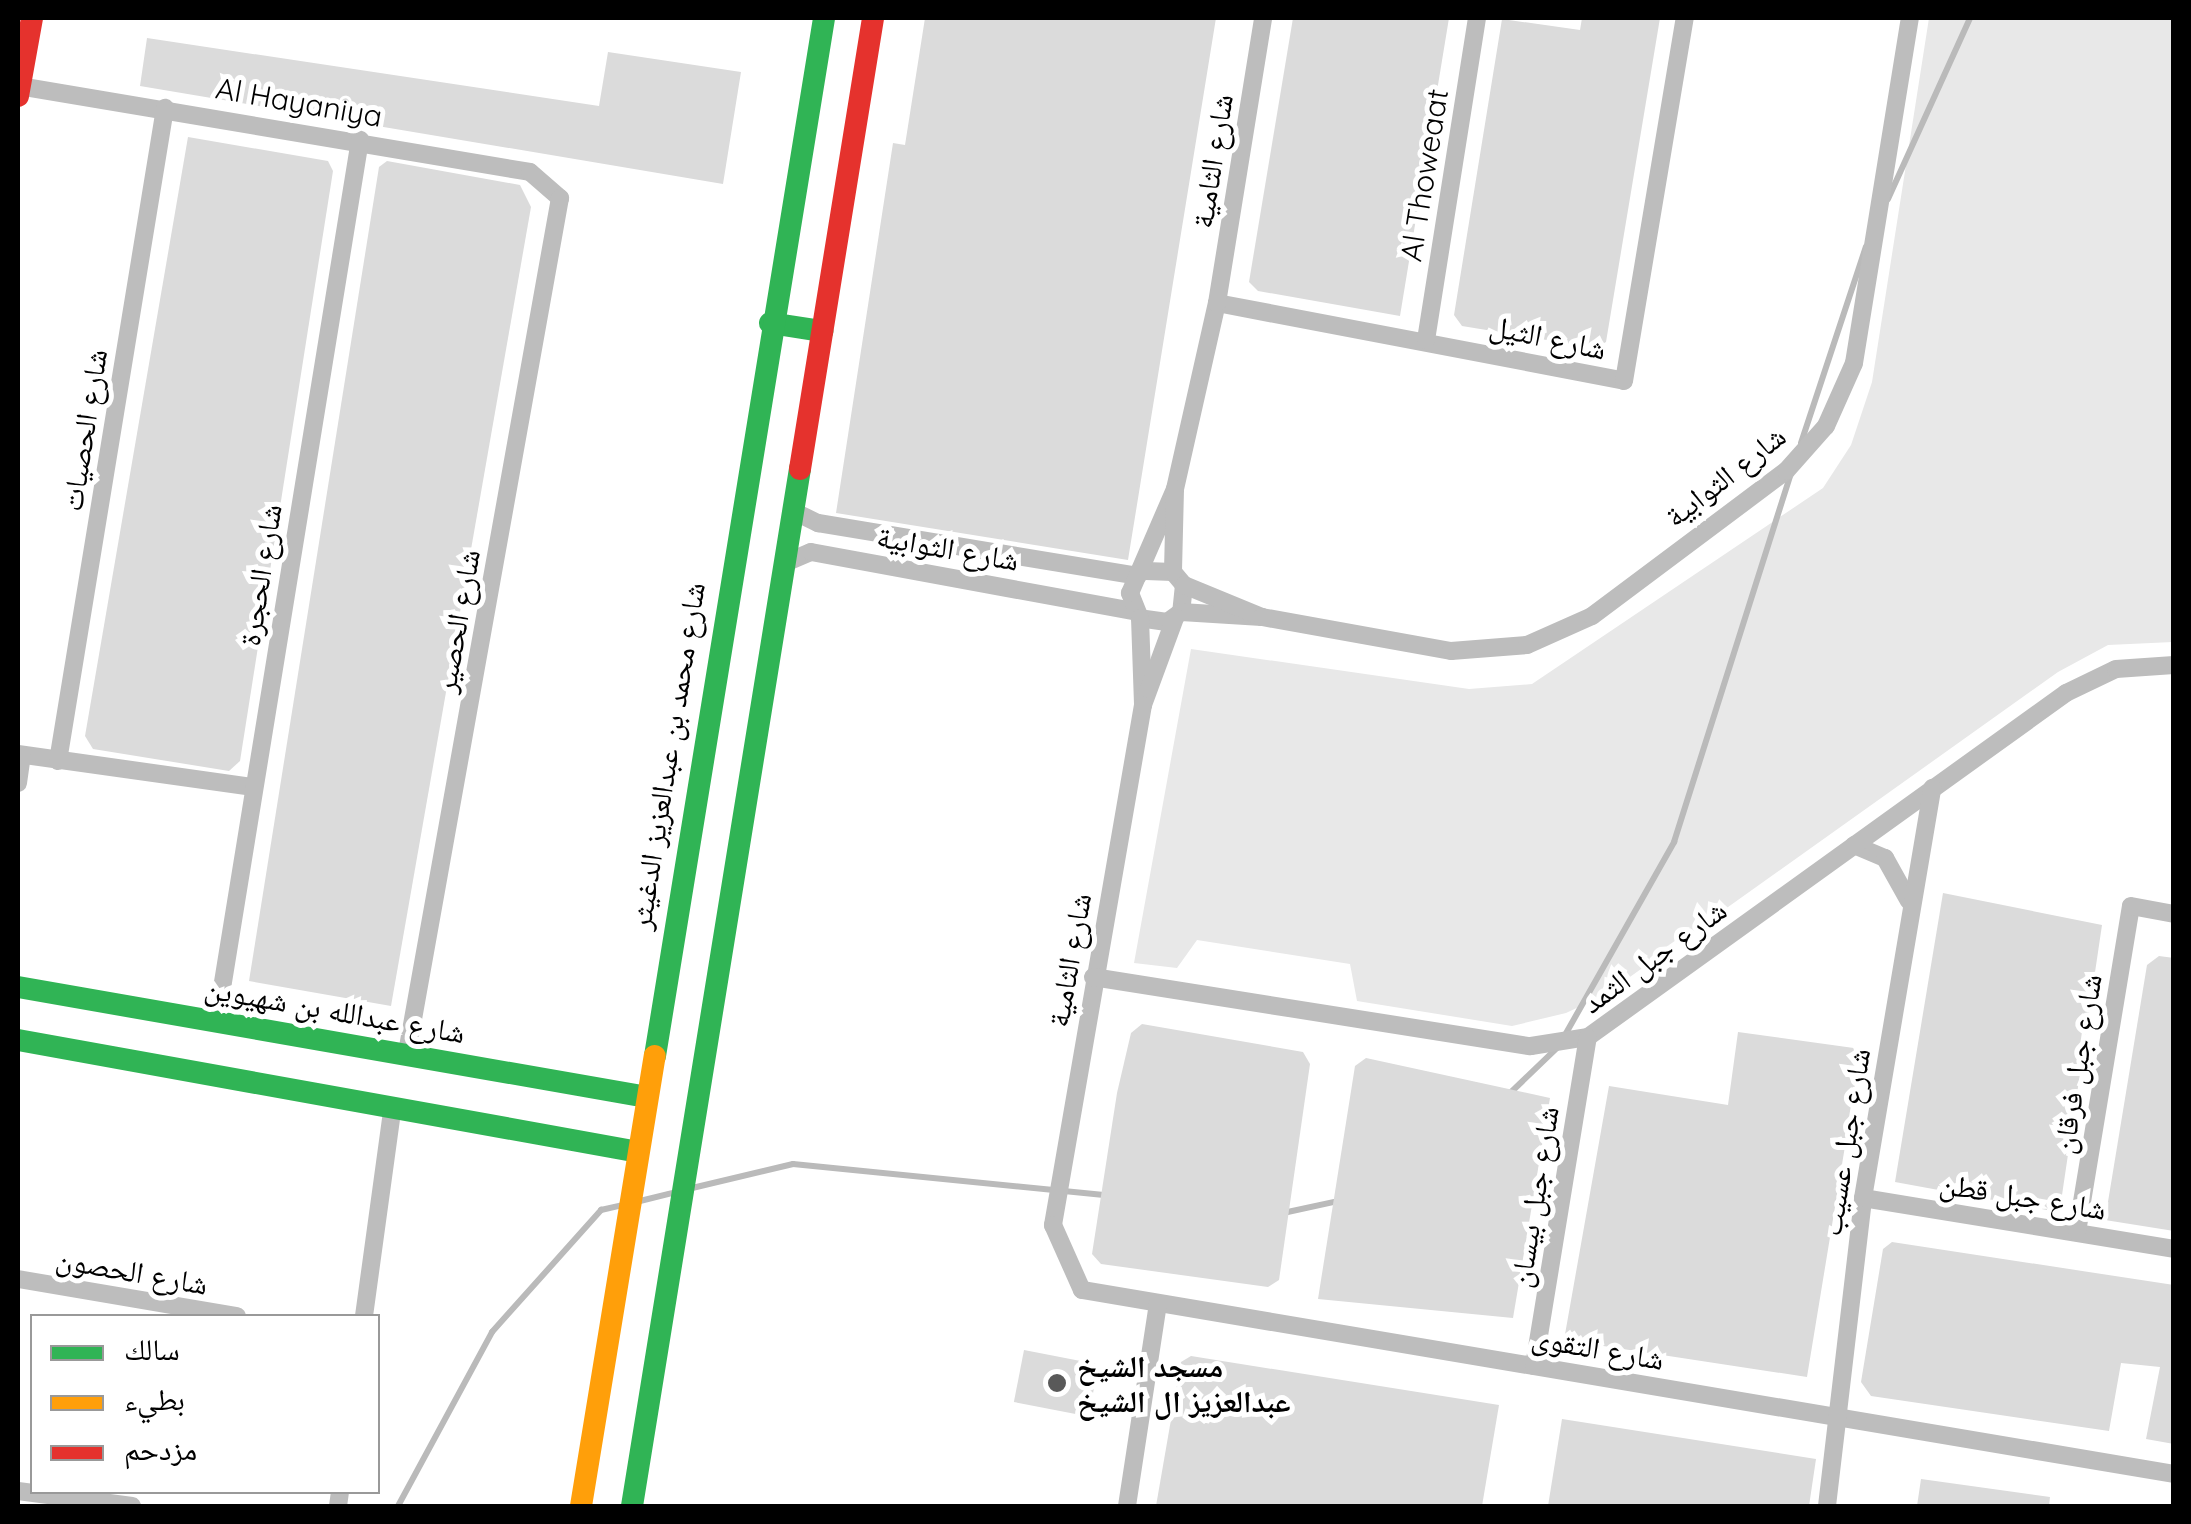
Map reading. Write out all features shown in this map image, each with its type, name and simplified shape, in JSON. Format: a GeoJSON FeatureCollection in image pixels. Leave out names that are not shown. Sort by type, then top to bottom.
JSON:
{"type":"FeatureCollection","features":[{"type":"Feature","properties":{"kind":"street"},"geometry":{"type":"LineString","coordinates":[[18,91],[32,18]]}},
{"type":"Feature","properties":{"kind":"street","name":"شارع محمد بن عبدالعزيز الدغيثر"},"geometry":{"type":"LineString","coordinates":[[581,1506],[632,1152],[823,18]]}},
{"type":"Feature","properties":{"kind":"street"},"geometry":{"type":"LineString","coordinates":[[632,1506],[872,18]]}},
{"type":"Feature","properties":{"kind":"street","name":"شارع الثامية"},"geometry":{"type":"LineString","coordinates":[[1175,489],[1217,303],[1263,18]]}},
{"type":"Feature","properties":{"kind":"street","name":"Al Thoweaat"},"geometry":{"type":"LineString","coordinates":[[1426,340],[1477,18]]}},
{"type":"Feature","properties":{"kind":"street","name":"شارع الثيل"},"geometry":{"type":"LineString","coordinates":[[1217,303],[1624,380],[1684,18]]}},
{"type":"Feature","properties":{"kind":"street","name":"شارع الثوابية"},"geometry":{"type":"LineString","coordinates":[[785,563],[811,552],[1102,603],[1137,614],[1262,617],[1451,651],[1527,645],[1592,616],[1786,470],[1826,426],[1854,364],[1910,18]]}},
{"type":"Feature","properties":{"kind":"street","name":"Al Hayaniya"},"geometry":{"type":"LineString","coordinates":[[18,91],[164,108],[530,172],[560,198]]}},
{"type":"Feature","properties":{"kind":"street","name":"شارع الحصيات"},"geometry":{"type":"LineString","coordinates":[[58,761],[164,108]]}},
{"type":"Feature","properties":{"kind":"street","name":"شارع الحجرة"},"geometry":{"type":"LineString","coordinates":[[216,1019],[360,140]]}},
{"type":"Feature","properties":{"kind":"street","name":"شارع الحصير"},"geometry":{"type":"LineString","coordinates":[[407,1053],[560,198]]}},
{"type":"Feature","properties":{"kind":"street"},"geometry":{"type":"LineString","coordinates":[[770,323],[822,331]]}},
{"type":"Feature","properties":{"kind":"street"},"geometry":{"type":"LineString","coordinates":[[1143,705],[1137,614],[1142,573],[1175,489]]}},
{"type":"Feature","properties":{"kind":"street"},"geometry":{"type":"LineString","coordinates":[[1143,705],[1178,615],[1175,489]]}},
{"type":"Feature","properties":{"kind":"street","name":"شارع الثوابية"},"geometry":{"type":"LineString","coordinates":[[793,511],[818,523],[1110,574],[1142,573],[1178,579],[1262,617]]}},
{"type":"Feature","properties":{"kind":"street","name":"شارع جبل الثمد"},"geometry":{"type":"LineString","coordinates":[[1094,978],[1531,1046],[1588,1037],[2066,693],[2116,669],[2174,665]]}},
{"type":"Feature","properties":{"kind":"street","name":"شارع الثامية"},"geometry":{"type":"LineString","coordinates":[[1053,1225],[1143,705]]}},
{"type":"Feature","properties":{"kind":"street"},"geometry":{"type":"LineString","coordinates":[[18,783],[20,754],[252,787]]}},
{"type":"Feature","properties":{"kind":"street","name":"شارع جبل عسيب"},"geometry":{"type":"LineString","coordinates":[[1826,1506],[1864,1198],[1932,788]]}},
{"type":"Feature","properties":{"kind":"street"},"geometry":{"type":"LineString","coordinates":[[1854,845],[1885,858],[1906,882],[1911,908]]}},
{"type":"Feature","properties":{"kind":"street","name":"شارع جبل فرقان"},"geometry":{"type":"LineString","coordinates":[[2077,1232],[2131,906],[2174,914]]}},
{"type":"Feature","properties":{"kind":"street","name":"شارع عبدالله بن شهيوين"},"geometry":{"type":"LineString","coordinates":[[18,987],[642,1096]]}},
{"type":"Feature","properties":{"kind":"street","name":"شارع جبل بيسان"},"geometry":{"type":"LineString","coordinates":[[1534,1366],[1588,1037]]}},
{"type":"Feature","properties":{"kind":"street"},"geometry":{"type":"LineString","coordinates":[[18,1040],[632,1152]]}},
{"type":"Feature","properties":{"kind":"street"},"geometry":{"type":"LineString","coordinates":[[364,1314],[392,1111]]}},
{"type":"Feature","properties":{"kind":"street","name":"شارع جبل قطن"},"geometry":{"type":"LineString","coordinates":[[1864,1198],[2174,1249]]}},
{"type":"Feature","properties":{"kind":"street","name":"شارع التقوى"},"geometry":{"type":"LineString","coordinates":[[1053,1225],[1082,1290],[2174,1474]]}},
{"type":"Feature","properties":{"kind":"street","name":"شارع الحصون"},"geometry":{"type":"LineString","coordinates":[[18,1279],[224,1314]]}},
{"type":"Feature","properties":{"kind":"street"},"geometry":{"type":"LineString","coordinates":[[1127,1506],[1158,1304]]}},
{"type":"Feature","properties":{"kind":"street"},"geometry":{"type":"LineString","coordinates":[[41,1494],[132,1506]]}},
{"type":"Feature","properties":{"kind":"shaded area"},"geometry":{"type":"Polygon","coordinates":[[[1929,18],[2173,18],[2173,642],[2108,645],[2058,672],[1606,994],[1566,1013],[1512,1026],[1357,1001],[1350,964],[1197,940],[1177,968],[1134,963],[1191,649],[1469,689],[1532,684],[1823,488],[1851,445],[1872,382],[1929,18]]]}},
{"type":"Feature","properties":{"kind":"building"},"geometry":{"type":"Polygon","coordinates":[[[925,18],[1216,18],[1128,560],[836,513],[893,143],[905,145],[925,18]]]}},
{"type":"Feature","properties":{"kind":"building"},"geometry":{"type":"Polygon","coordinates":[[[1293,18],[1449,18],[1400,316],[1258,291],[1249,282],[1293,18]]]}},
{"type":"Feature","properties":{"kind":"building"},"geometry":{"type":"Polygon","coordinates":[[[1582,18],[1660,18],[1606,342],[1595,348],[1462,326],[1454,315],[1502,19],[1580,30],[1582,18]]]}},
{"type":"Feature","properties":{"kind":"building"},"geometry":{"type":"Polygon","coordinates":[[[147,38],[599,106],[608,52],[741,72],[723,184],[140,86],[147,38]]]}},
{"type":"Feature","properties":{"kind":"building"},"geometry":{"type":"Polygon","coordinates":[[[188,137],[328,161],[333,171],[240,761],[229,771],[93,749],[85,736],[188,137]]]}},
{"type":"Feature","properties":{"kind":"building"},"geometry":{"type":"Polygon","coordinates":[[[387,161],[520,185],[531,207],[391,1006],[249,981],[379,167],[387,161]]]}},
{"type":"Feature","properties":{"kind":"building"},"geometry":{"type":"Polygon","coordinates":[[[1943,893],[2102,925],[2062,1195],[2047,1210],[1895,1182],[1943,893]]]}},
{"type":"Feature","properties":{"kind":"building"},"geometry":{"type":"Polygon","coordinates":[[[2159,956],[2174,958],[2174,1231],[2105,1220],[2147,965],[2159,956]]]}},
{"type":"Feature","properties":{"kind":"building"},"geometry":{"type":"Polygon","coordinates":[[[1142,1024],[1303,1052],[1310,1064],[1279,1280],[1268,1287],[1101,1264],[1092,1254],[1117,1093],[1131,1033],[1142,1024]]]}},
{"type":"Feature","properties":{"kind":"building"},"geometry":{"type":"Polygon","coordinates":[[[1738,1032],[1861,1049],[1807,1377],[1564,1340],[1609,1086],[1728,1105],[1738,1032]]]}},
{"type":"Feature","properties":{"kind":"building"},"geometry":{"type":"Polygon","coordinates":[[[1366,1058],[1550,1098],[1513,1318],[1318,1299],[1355,1066],[1366,1058]]]}},
{"type":"Feature","properties":{"kind":"building"},"geometry":{"type":"Polygon","coordinates":[[[1892,1242],[2174,1285],[2174,1444],[2146,1439],[2160,1367],[2121,1363],[2109,1431],[1871,1396],[1861,1382],[1883,1249],[1892,1242]]]}},
{"type":"Feature","properties":{"kind":"building","name":"مسجد الشيخ عبدالعزيز ال الشيخ"},"geometry":{"type":"Polygon","coordinates":[[[1024,1350],[1099,1365],[1088,1417],[1014,1402],[1024,1350]]]}},
{"type":"Feature","properties":{"kind":"building"},"geometry":{"type":"Polygon","coordinates":[[[1191,1356],[1499,1405],[1482,1506],[1156,1506],[1181,1362],[1191,1356]]]}},
{"type":"Feature","properties":{"kind":"building"},"geometry":{"type":"Polygon","coordinates":[[[1562,1419],[1816,1459],[1809,1506],[1548,1506],[1562,1419]]]}},
{"type":"Feature","properties":{"kind":"building"},"geometry":{"type":"Polygon","coordinates":[[[1921,1479],[2050,1497],[2049,1506],[1917,1506],[1921,1479]]]}},
{"type":"Feature","properties":{"kind":"waterway"},"geometry":{"type":"LineString","coordinates":[[1888,199],[1970,18]]}},
{"type":"Feature","properties":{"kind":"waterway"},"geometry":{"type":"LineString","coordinates":[[1801,443],[1866,246]]}},
{"type":"Feature","properties":{"kind":"waterway"},"geometry":{"type":"LineString","coordinates":[[1565,1035],[1674,842],[1791,474]]}},
{"type":"Feature","properties":{"kind":"waterway"},"geometry":{"type":"LineString","coordinates":[[1507,1096],[1559,1046]]}},
{"type":"Feature","properties":{"kind":"waterway"},"geometry":{"type":"LineString","coordinates":[[688,1189],[793,1164],[1106,1195]]}},
{"type":"Feature","properties":{"kind":"waterway"},"geometry":{"type":"LineString","coordinates":[[640,1201],[676,1192]]}},
{"type":"Feature","properties":{"kind":"waterway"},"geometry":{"type":"LineString","coordinates":[[1283,1213],[1338,1201]]}},
{"type":"Feature","properties":{"kind":"waterway"},"geometry":{"type":"LineString","coordinates":[[398,1506],[492,1332],[601,1210],[623,1205]]}},
{"type":"Feature","properties":{"kind":"traffic: fast"},"geometry":{"type":"LineString","coordinates":[[655,1056],[824,18]]}},
{"type":"Feature","properties":{"kind":"traffic: fast"},"geometry":{"type":"LineString","coordinates":[[770,323],[822,331]]}},
{"type":"Feature","properties":{"kind":"traffic: fast"},"geometry":{"type":"LineString","coordinates":[[632,1506],[800,469]]}},
{"type":"Feature","properties":{"kind":"traffic: fast"},"geometry":{"type":"LineString","coordinates":[[18,987],[641,1096]]}},
{"type":"Feature","properties":{"kind":"traffic: fast"},"geometry":{"type":"LineString","coordinates":[[18,1040],[633,1151]]}},
{"type":"Feature","properties":{"kind":"traffic: slow"},"geometry":{"type":"LineString","coordinates":[[581,1506],[655,1056]]}},
{"type":"Feature","properties":{"kind":"traffic: jam"},"geometry":{"type":"LineString","coordinates":[[18,96],[32,18]]}},
{"type":"Feature","properties":{"kind":"traffic: jam"},"geometry":{"type":"LineString","coordinates":[[800,469],[873,18]]}},
{"type":"Feature","properties":{"kind":"place","name":"مسجد الشيخ عبدالعزيز ال الشيخ"},"geometry":{"type":"Point","coordinates":[1057,1383]}}]}
